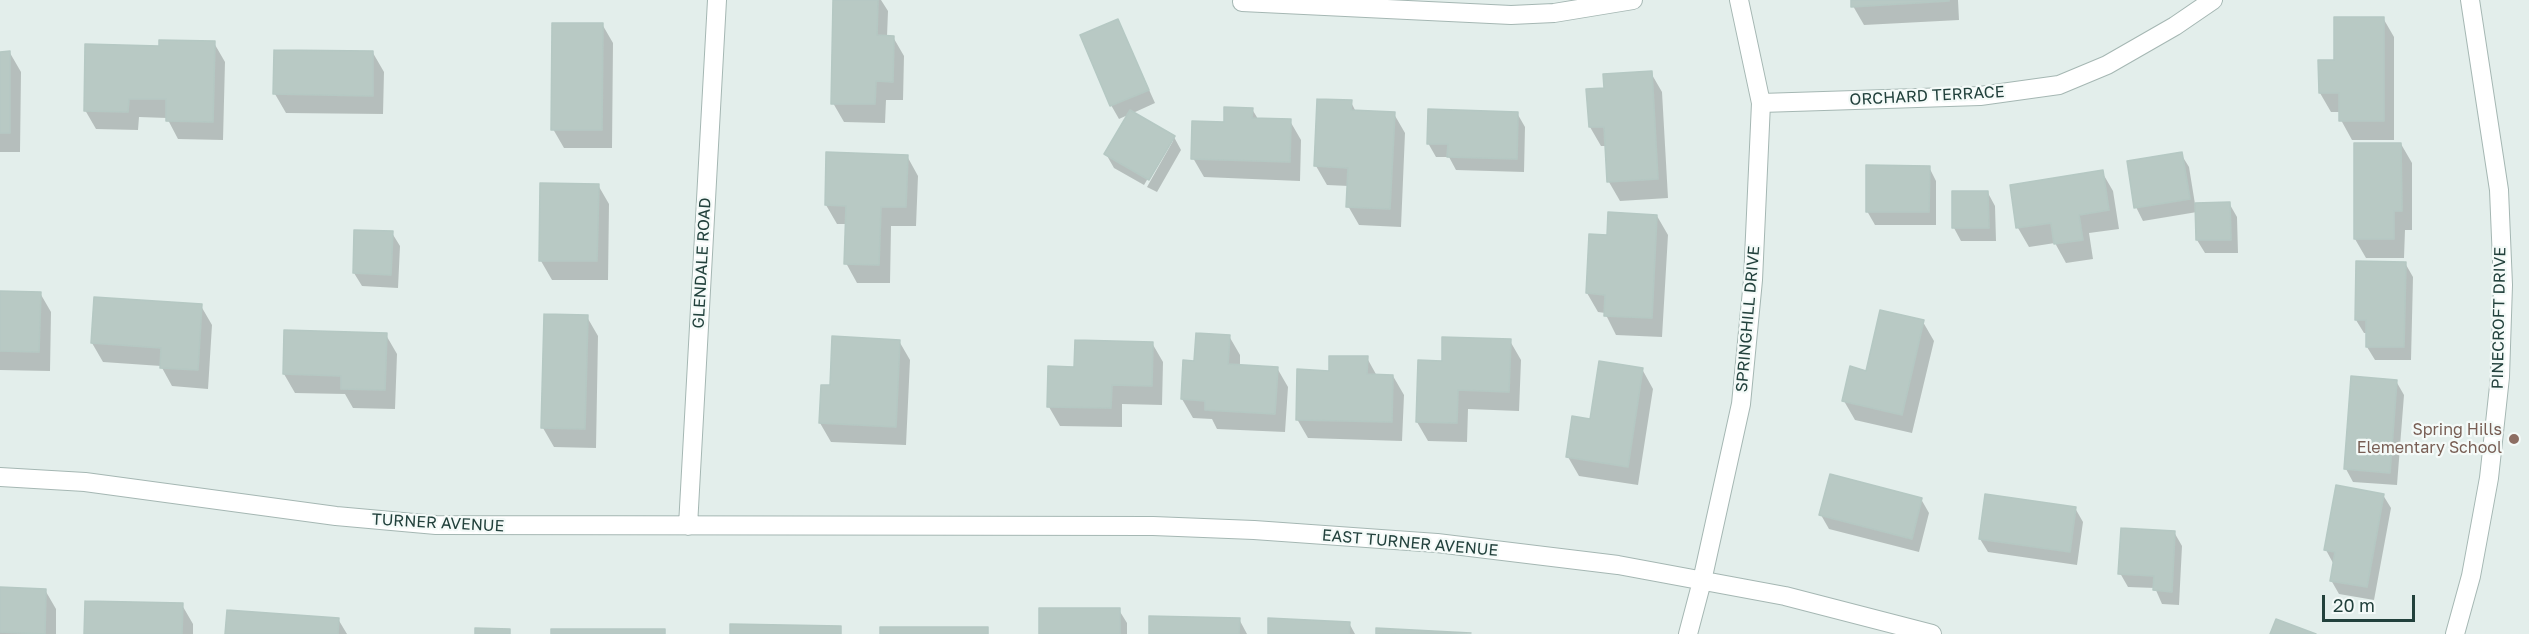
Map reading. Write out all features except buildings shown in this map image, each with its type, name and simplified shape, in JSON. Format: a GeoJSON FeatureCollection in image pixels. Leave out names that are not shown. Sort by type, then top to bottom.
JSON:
{"type":"FeatureCollection","features":[{"type":"Feature","properties":{"kind":"street","name":"GLENDALE ROAD"},"geometry":{"type":"LineString","coordinates":[[688,526],[717,0]]}},
{"type":"Feature","properties":{"kind":"street"},"geometry":{"type":"LineString","coordinates":[[1242,2],[1511,15],[1554,14],[1633,0]]}},
{"type":"Feature","properties":{"kind":"street","name":"SPRINGHILL DRIVE"},"geometry":{"type":"LineString","coordinates":[[1688,634],[1734,442],[1742,393],[1753,279],[1761,103],[1739,0]]}},
{"type":"Feature","properties":{"kind":"street","name":"ORCHARD TERRACE"},"geometry":{"type":"LineString","coordinates":[[1761,103],[1980,96],[2059,85],[2108,65],[2175,26],[2213,0]]}},
{"type":"Feature","properties":{"kind":"street","name":"PINECROFT DRIVE"},"geometry":{"type":"LineString","coordinates":[[2456,634],[2471,576],[2489,478],[2500,377],[2503,285],[2499,190],[2470,0]]}},
{"type":"Feature","properties":{"kind":"street","name":"TURNER AVENUE"},"geometry":{"type":"LineString","coordinates":[[0,477],[85,482],[336,516],[436,525],[880,525]]}},
{"type":"Feature","properties":{"kind":"street","name":"EAST TURNER AVENUE"},"geometry":{"type":"LineString","coordinates":[[880,525],[1130,526],[1254,530],[1437,543],[1618,565],[1785,596],[1932,634]]}},
{"type":"Feature","properties":{"kind":"place","name":"Spring Hills Elementary School"},"geometry":{"type":"Point","coordinates":[2514,439]}}]}
